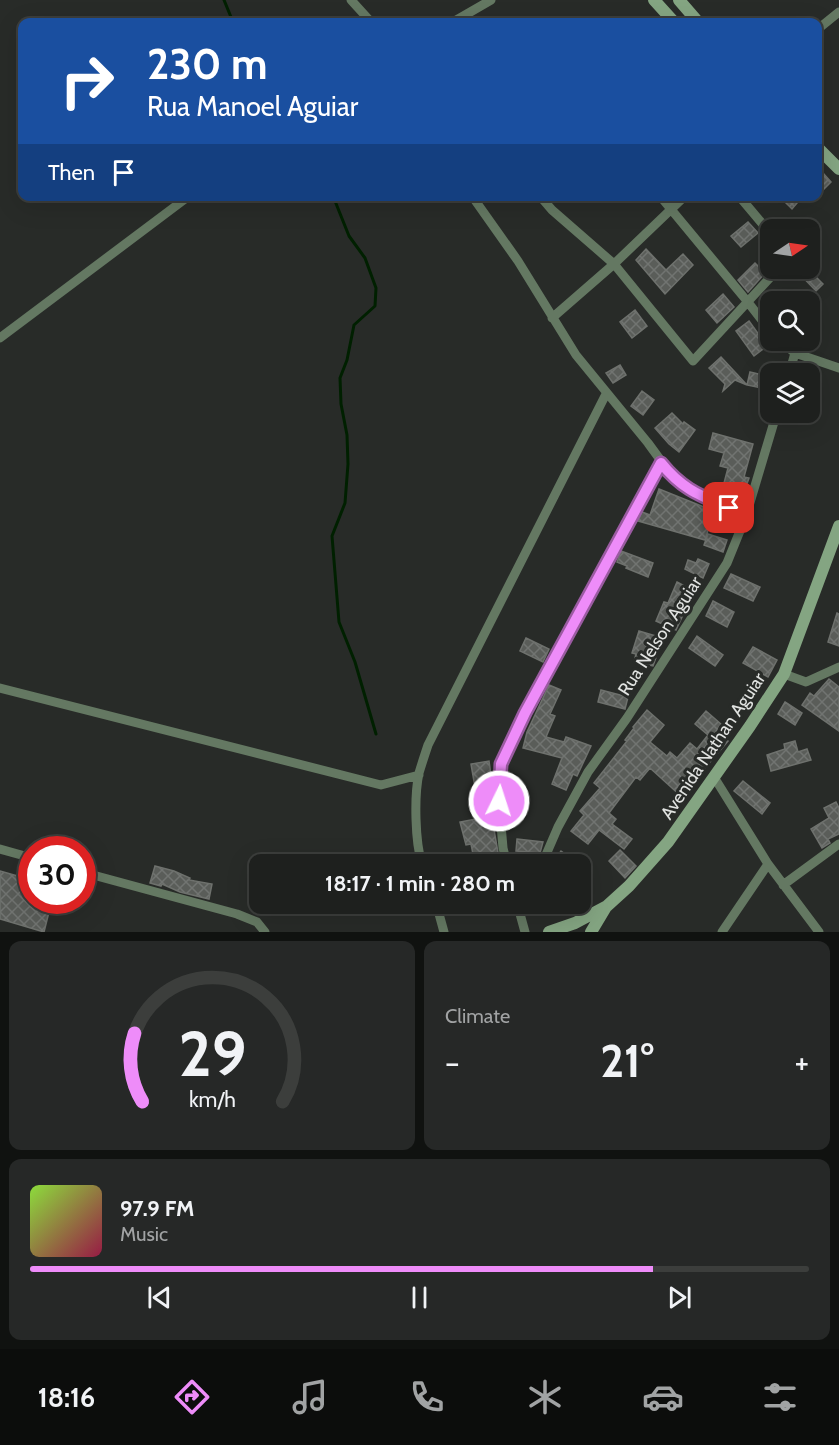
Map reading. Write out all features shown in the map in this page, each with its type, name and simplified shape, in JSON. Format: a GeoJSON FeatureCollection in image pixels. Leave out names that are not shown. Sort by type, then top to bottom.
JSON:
{"type":"FeatureCollection","features":[{"type":"Feature","properties":{"kind":"main road"},"geometry":{"type":"LineString","coordinates":[[654,0],[670,18]]}},
{"type":"Feature","properties":{"kind":"main road"},"geometry":{"type":"LineString","coordinates":[[679,0],[695,18]]}},
{"type":"Feature","properties":{"kind":"main road"},"geometry":{"type":"LineString","coordinates":[[822,152],[839,169]]}},
{"type":"Feature","properties":{"kind":"main road","name":"Avenida Nathan Aguiar"},"geometry":{"type":"LineString","coordinates":[[549,932],[575,923],[607,906],[629,886],[669,842],[784,674],[839,526]]}},
{"type":"Feature","properties":{"kind":"main road"},"geometry":{"type":"LineString","coordinates":[[591,932],[607,906]]}},
{"type":"Feature","properties":{"kind":"street"},"geometry":{"type":"LineString","coordinates":[[351,0],[367,18]]}},
{"type":"Feature","properties":{"kind":"street"},"geometry":{"type":"LineString","coordinates":[[460,18],[491,0]]}},
{"type":"Feature","properties":{"kind":"street"},"geometry":{"type":"LineString","coordinates":[[822,26],[839,12]]}},
{"type":"Feature","properties":{"kind":"street"},"geometry":{"type":"LineString","coordinates":[[0,338],[119,251],[183,201]]}},
{"type":"Feature","properties":{"kind":"street"},"geometry":{"type":"LineString","coordinates":[[476,201],[518,261],[576,355],[648,443],[675,480],[695,494],[746,516]]}},
{"type":"Feature","properties":{"kind":"street"},"geometry":{"type":"LineString","coordinates":[[544,201],[614,264],[693,361],[768,279]]}},
{"type":"Feature","properties":{"kind":"street"},"geometry":{"type":"LineString","coordinates":[[665,201],[760,318]]}},
{"type":"Feature","properties":{"kind":"street"},"geometry":{"type":"LineString","coordinates":[[552,318],[614,264],[680,201]]}},
{"type":"Feature","properties":{"kind":"street"},"geometry":{"type":"LineString","coordinates":[[743,201],[760,221]]}},
{"type":"Feature","properties":{"kind":"street"},"geometry":{"type":"LineString","coordinates":[[793,351],[839,368]]}},
{"type":"Feature","properties":{"kind":"street"},"geometry":{"type":"LineString","coordinates":[[792,363],[795,353]]}},
{"type":"Feature","properties":{"kind":"street"},"geometry":{"type":"LineString","coordinates":[[420,854],[417,809],[419,775],[428,745],[606,394]]}},
{"type":"Feature","properties":{"kind":"street","name":"Rua Nelson Aguiar"},"geometry":{"type":"LineString","coordinates":[[546,854],[558,827],[588,772],[627,718],[727,562],[746,516],[774,423]]}},
{"type":"Feature","properties":{"kind":"street"},"geometry":{"type":"LineString","coordinates":[[504,854],[499,801],[501,764],[525,713],[661,463]]}},
{"type":"Feature","properties":{"kind":"street"},"geometry":{"type":"LineString","coordinates":[[784,674],[806,682],[839,667]]}},
{"type":"Feature","properties":{"kind":"street"},"geometry":{"type":"LineString","coordinates":[[0,688],[381,785],[419,775]]}},
{"type":"Feature","properties":{"kind":"street"},"geometry":{"type":"LineString","coordinates":[[714,777],[768,864],[819,932]]}},
{"type":"Feature","properties":{"kind":"street"},"geometry":{"type":"LineString","coordinates":[[783,885],[839,844]]}},
{"type":"Feature","properties":{"kind":"street"},"geometry":{"type":"LineString","coordinates":[[0,849],[18,854]]}},
{"type":"Feature","properties":{"kind":"street"},"geometry":{"type":"LineString","coordinates":[[722,932],[768,864]]}},
{"type":"Feature","properties":{"kind":"street"},"geometry":{"type":"LineString","coordinates":[[96,876],[237,914],[257,922],[265,932]]}},
{"type":"Feature","properties":{"kind":"street"},"geometry":{"type":"LineString","coordinates":[[439,914],[444,932]]}},
{"type":"Feature","properties":{"kind":"street"},"geometry":{"type":"LineString","coordinates":[[520,914],[525,932]]}},
{"type":"Feature","properties":{"kind":"building"},"geometry":{"type":"Polygon","coordinates":[[[822,174],[831,182],[822,191],[822,174]]]}},
{"type":"Feature","properties":{"kind":"building"},"geometry":{"type":"Polygon","coordinates":[[[784,201],[799,201],[792,209],[784,201]]]}},
{"type":"Feature","properties":{"kind":"building"},"geometry":{"type":"Polygon","coordinates":[[[748,222],[758,233],[741,247],[731,236],[748,222]]]}},
{"type":"Feature","properties":{"kind":"building"},"geometry":{"type":"Polygon","coordinates":[[[646,249],[666,270],[683,254],[693,265],[665,294],[636,260],[646,249]]]}},
{"type":"Feature","properties":{"kind":"building"},"geometry":{"type":"Polygon","coordinates":[[[755,263],[760,268],[760,279],[748,292],[738,280],[755,263]]]}},
{"type":"Feature","properties":{"kind":"building"},"geometry":{"type":"Polygon","coordinates":[[[805,279],[818,279],[823,284],[816,291],[805,279]]]}},
{"type":"Feature","properties":{"kind":"building"},"geometry":{"type":"Polygon","coordinates":[[[723,294],[734,307],[717,323],[706,310],[723,294]]]}},
{"type":"Feature","properties":{"kind":"building"},"geometry":{"type":"Polygon","coordinates":[[[635,310],[647,326],[632,338],[620,322],[635,310]]]}},
{"type":"Feature","properties":{"kind":"building"},"geometry":{"type":"Polygon","coordinates":[[[749,321],[760,336],[760,351],[754,356],[736,331],[749,321]]]}},
{"type":"Feature","properties":{"kind":"building"},"geometry":{"type":"Polygon","coordinates":[[[721,357],[747,385],[735,380],[723,391],[725,384],[709,368],[721,357]]]}},
{"type":"Feature","properties":{"kind":"building"},"geometry":{"type":"Polygon","coordinates":[[[620,365],[626,375],[613,383],[606,373],[620,365]]]}},
{"type":"Feature","properties":{"kind":"building"},"geometry":{"type":"Polygon","coordinates":[[[750,372],[760,374],[760,388],[747,385],[750,372]]]}},
{"type":"Feature","properties":{"kind":"building"},"geometry":{"type":"Polygon","coordinates":[[[642,391],[654,400],[643,415],[631,406],[642,391]]]}},
{"type":"Feature","properties":{"kind":"building"},"geometry":{"type":"Polygon","coordinates":[[[672,413],[683,424],[684,422],[695,430],[679,452],[655,428],[672,413]]]}},
{"type":"Feature","properties":{"kind":"building"},"geometry":{"type":"Polygon","coordinates":[[[713,433],[753,444],[744,477],[749,478],[739,506],[722,499],[727,484],[724,483],[728,468],[720,466],[724,453],[709,449],[713,433]]]}},
{"type":"Feature","properties":{"kind":"building"},"geometry":{"type":"Polygon","coordinates":[[[659,489],[714,511],[705,540],[638,521],[642,512],[650,515],[659,489]]]}},
{"type":"Feature","properties":{"kind":"building"},"geometry":{"type":"Polygon","coordinates":[[[708,534],[727,540],[723,552],[704,545],[708,534]]]}},
{"type":"Feature","properties":{"kind":"building"},"geometry":{"type":"Polygon","coordinates":[[[621,551],[653,563],[648,577],[617,562],[621,551]]]}},
{"type":"Feature","properties":{"kind":"building"},"geometry":{"type":"Polygon","coordinates":[[[698,559],[709,564],[703,578],[685,569],[688,560],[696,563],[698,559]]]}},
{"type":"Feature","properties":{"kind":"building"},"geometry":{"type":"Polygon","coordinates":[[[731,574],[760,587],[753,601],[724,588],[731,574]]]}},
{"type":"Feature","properties":{"kind":"building"},"geometry":{"type":"Polygon","coordinates":[[[677,582],[694,591],[676,630],[656,621],[664,602],[668,603],[677,582]]]}},
{"type":"Feature","properties":{"kind":"building"},"geometry":{"type":"Polygon","coordinates":[[[713,601],[734,612],[727,627],[706,616],[713,601]]]}},
{"type":"Feature","properties":{"kind":"building"},"geometry":{"type":"Polygon","coordinates":[[[837,613],[839,614],[839,646],[828,642],[837,613]]]}},
{"type":"Feature","properties":{"kind":"building"},"geometry":{"type":"Polygon","coordinates":[[[639,631],[656,636],[652,650],[658,652],[653,666],[634,662],[636,654],[632,653],[639,631]]]}},
{"type":"Feature","properties":{"kind":"building"},"geometry":{"type":"Polygon","coordinates":[[[697,636],[723,655],[715,666],[689,648],[697,636]]]}},
{"type":"Feature","properties":{"kind":"building"},"geometry":{"type":"Polygon","coordinates":[[[526,638],[549,649],[543,662],[520,651],[526,638]]]}},
{"type":"Feature","properties":{"kind":"building"},"geometry":{"type":"Polygon","coordinates":[[[753,647],[777,660],[768,677],[743,663],[753,647]]]}},
{"type":"Feature","properties":{"kind":"building"},"geometry":{"type":"Polygon","coordinates":[[[829,679],[839,687],[839,731],[802,705],[810,693],[814,696],[829,679]]]}},
{"type":"Feature","properties":{"kind":"building"},"geometry":{"type":"Polygon","coordinates":[[[549,685],[561,690],[550,714],[555,716],[546,737],[564,742],[566,737],[591,746],[577,776],[573,774],[566,790],[552,784],[562,758],[523,748],[527,732],[549,685]]]}},
{"type":"Feature","properties":{"kind":"building"},"geometry":{"type":"Polygon","coordinates":[[[601,690],[628,697],[625,709],[598,702],[601,690]]]}},
{"type":"Feature","properties":{"kind":"building"},"geometry":{"type":"Polygon","coordinates":[[[785,702],[802,713],[795,725],[778,714],[785,702]]]}},
{"type":"Feature","properties":{"kind":"building"},"geometry":{"type":"Polygon","coordinates":[[[647,710],[664,725],[650,742],[667,756],[670,752],[677,758],[690,743],[697,749],[708,735],[695,724],[706,711],[721,724],[716,731],[728,741],[689,787],[691,788],[683,798],[650,768],[640,780],[636,777],[609,813],[616,819],[612,824],[632,839],[624,849],[599,830],[588,844],[571,831],[584,815],[580,811],[600,788],[594,783],[627,741],[625,740],[633,727],[647,710]]]}},
{"type":"Feature","properties":{"kind":"building"},"geometry":{"type":"Polygon","coordinates":[[[795,741],[798,752],[807,749],[811,760],[771,771],[767,755],[785,749],[784,744],[795,741]]]}},
{"type":"Feature","properties":{"kind":"building"},"geometry":{"type":"Polygon","coordinates":[[[489,761],[491,775],[487,775],[492,800],[489,801],[498,854],[473,854],[471,844],[466,845],[460,822],[476,819],[471,793],[476,793],[471,764],[489,761]]]}},
{"type":"Feature","properties":{"kind":"building"},"geometry":{"type":"Polygon","coordinates":[[[743,781],[770,803],[762,814],[734,791],[743,781]]]}},
{"type":"Feature","properties":{"kind":"building"},"geometry":{"type":"Polygon","coordinates":[[[836,802],[839,808],[839,834],[828,839],[830,843],[822,848],[811,829],[829,818],[824,808],[836,802]]]}},
{"type":"Feature","properties":{"kind":"building"},"geometry":{"type":"Polygon","coordinates":[[[517,839],[543,842],[540,853],[516,851],[517,839]]]}},
{"type":"Feature","properties":{"kind":"building"},"geometry":{"type":"Polygon","coordinates":[[[620,850],[636,866],[625,878],[609,861],[620,850]]]}},
{"type":"Feature","properties":{"kind":"building"},"geometry":{"type":"Polygon","coordinates":[[[155,866],[174,871],[190,878],[189,880],[212,884],[209,899],[180,892],[162,884],[161,886],[150,883],[155,866]]]}},
{"type":"Feature","properties":{"kind":"building"},"geometry":{"type":"Polygon","coordinates":[[[0,871],[18,876],[18,914],[48,914],[44,932],[0,919],[0,871]]]}},
{"type":"Feature","properties":{"kind":"waterway"},"geometry":{"type":"LineString","coordinates":[[224,0],[231,18]]}},
{"type":"Feature","properties":{"kind":"waterway"},"geometry":{"type":"LineString","coordinates":[[335,201],[349,236],[365,258],[376,288],[375,306],[354,325],[347,360],[340,378],[348,464],[345,503],[332,536],[339,622],[355,662],[376,734]]}},
{"type":"Feature","properties":{"kind":"route"},"geometry":{"type":"LineString","coordinates":[[499,801],[501,764],[525,713],[661,463],[675,480],[695,494],[729,508]]}}]}
